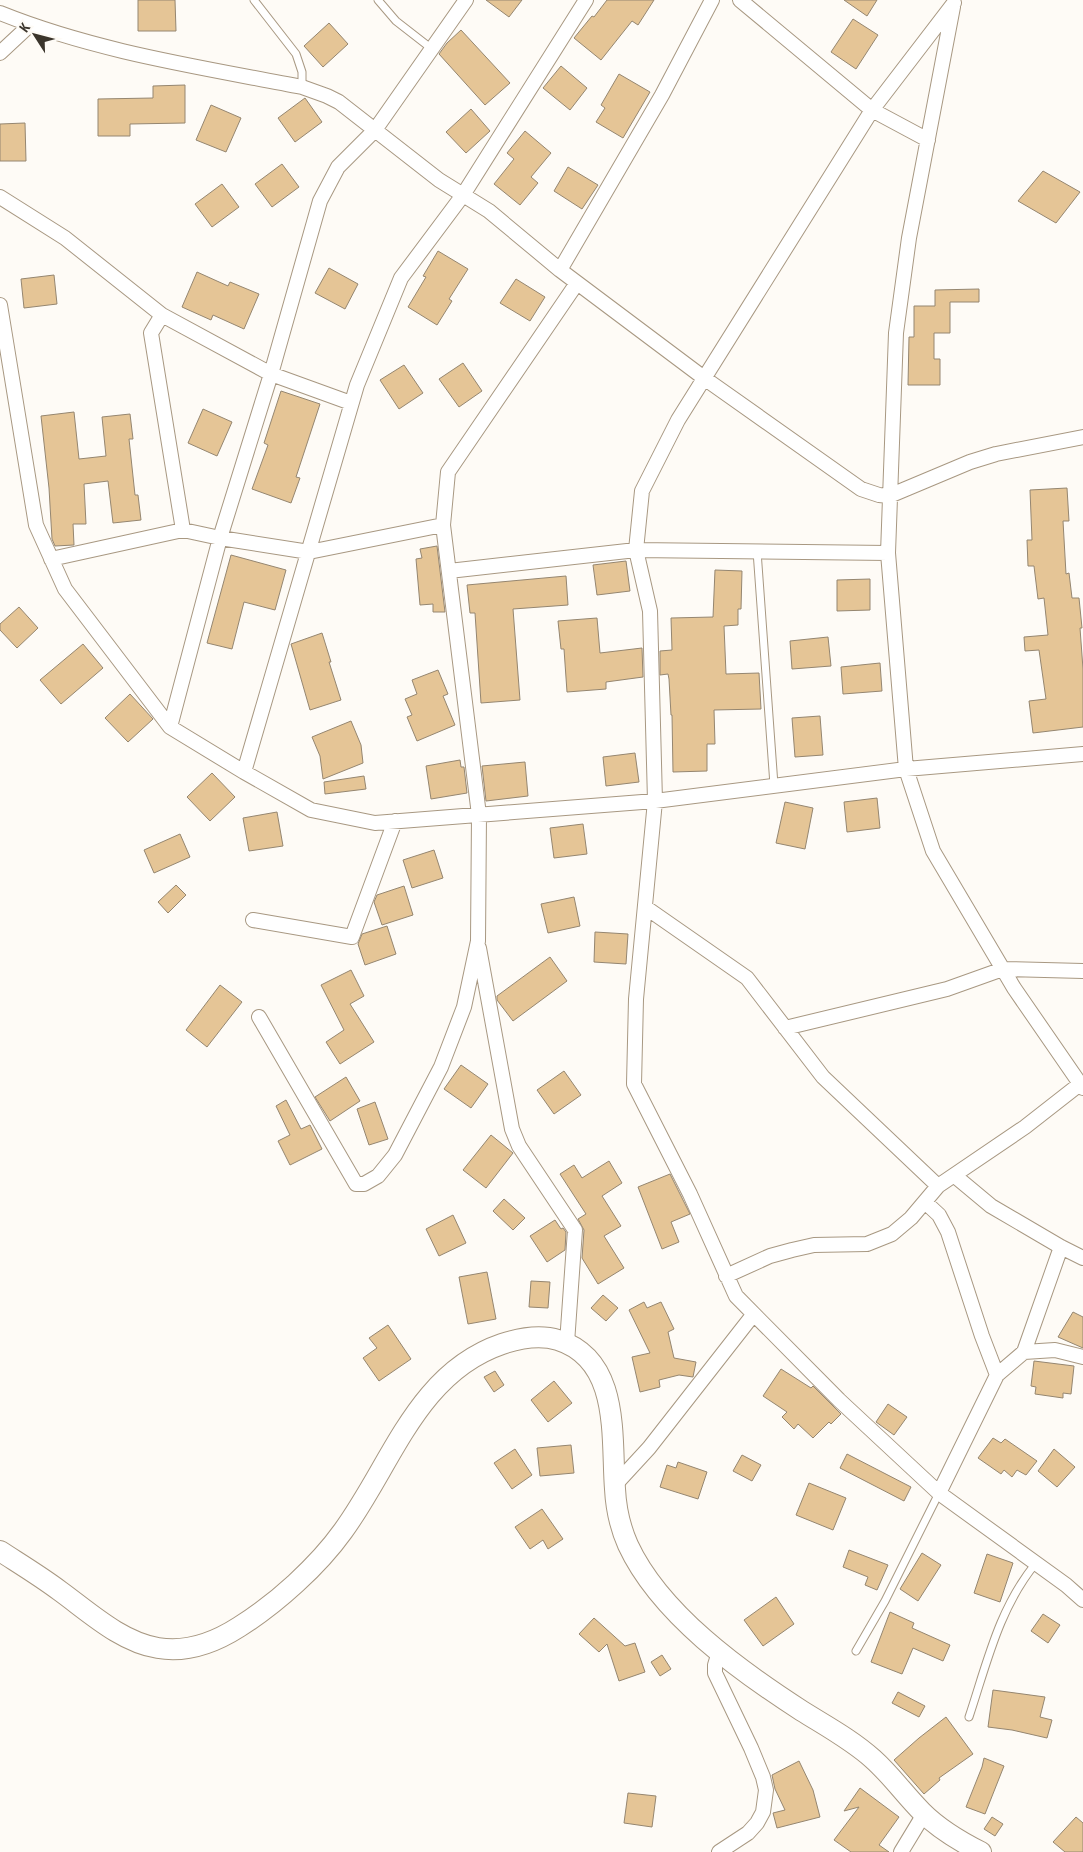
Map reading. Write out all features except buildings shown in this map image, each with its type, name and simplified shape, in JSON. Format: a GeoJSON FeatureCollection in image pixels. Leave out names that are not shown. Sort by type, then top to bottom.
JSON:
{"type":"FeatureCollection","features":[{"type":"Feature","properties":{"kind":"street"},"geometry":{"type":"LineString","coordinates":[[170,728],[220,538],[271,374],[320,201],[338,167],[376,130],[466,0]]}},
{"type":"Feature","properties":{"kind":"street"},"geometry":{"type":"LineString","coordinates":[[244,772],[357,385],[402,278],[463,195],[586,0]]}},
{"type":"Feature","properties":{"kind":"street"},"geometry":{"type":"LineString","coordinates":[[560,270],[662,95],[712,0]]}},
{"type":"Feature","properties":{"kind":"street"},"geometry":{"type":"LineString","coordinates":[[740,0],[872,110],[928,140]]}},
{"type":"Feature","properties":{"kind":"street"},"geometry":{"type":"LineString","coordinates":[[954,2],[872,110],[678,420],[642,491],[636,550],[650,611],[654,801],[636,999],[634,1084],[690,1194],[736,1296],[839,1400],[939,1493],[1036,1563],[1083,1600]]}},
{"type":"Feature","properties":{"kind":"street"},"geometry":{"type":"LineString","coordinates":[[726,1276],[770,1256],[799,1248],[814,1245],[867,1244],[880,1240],[902,1227],[938,1186],[1040,1117],[1082,1086],[1014,988],[933,851],[906,768],[888,553],[896,333],[909,238],[954,2]]}},
{"type":"Feature","properties":{"kind":"street"},"geometry":{"type":"LineString","coordinates":[[0,13],[30,25],[138,56],[302,87],[339,102],[439,180],[489,211],[560,270],[704,378],[861,489],[889,496],[970,462],[996,454],[1083,437]]}},
{"type":"Feature","properties":{"kind":"street"},"geometry":{"type":"LineString","coordinates":[[0,53],[30,25]]}},
{"type":"Feature","properties":{"kind":"street"},"geometry":{"type":"LineString","coordinates":[[0,197],[65,238],[162,315],[271,374],[352,403]]}},
{"type":"Feature","properties":{"kind":"street"},"geometry":{"type":"LineString","coordinates":[[567,1343],[575,1230],[519,1146],[512,1129],[478,941],[479,815],[443,525],[448,472],[577,282]]}},
{"type":"Feature","properties":{"kind":"street"},"geometry":{"type":"LineString","coordinates":[[0,305],[36,526],[65,589],[170,728],[311,810],[375,823],[654,801],[906,768],[1083,754]]}},
{"type":"Feature","properties":{"kind":"street"},"geometry":{"type":"LineString","coordinates":[[162,315],[151,333],[183,530]]}},
{"type":"Feature","properties":{"kind":"street"},"geometry":{"type":"LineString","coordinates":[[51,559],[183,530],[220,538],[309,552],[443,525]]}},
{"type":"Feature","properties":{"kind":"street"},"geometry":{"type":"LineString","coordinates":[[449,571],[636,550],[888,553]]}},
{"type":"Feature","properties":{"kind":"street"},"geometry":{"type":"LineString","coordinates":[[254,920],[352,936],[395,821]]}},
{"type":"Feature","properties":{"kind":"street"},"geometry":{"type":"LineString","coordinates":[[644,907],[747,978],[823,1077],[938,1186]]}},
{"type":"Feature","properties":{"kind":"street"},"geometry":{"type":"LineString","coordinates":[[258,1017],[356,1184],[364,1184],[378,1176],[395,1155],[442,1066],[464,1007],[478,941]]}},
{"type":"Feature","properties":{"kind":"street"},"geometry":{"type":"LineString","coordinates":[[785,1028],[947,989],[1003,968],[1083,971]]}},
{"type":"Feature","properties":{"kind":"street"},"geometry":{"type":"LineString","coordinates":[[954,1176],[991,1206],[1060,1247],[1083,1258]]}},
{"type":"Feature","properties":{"kind":"street"},"geometry":{"type":"LineString","coordinates":[[925,1202],[939,1215],[948,1232],[982,1336],[997,1375]]}},
{"type":"Feature","properties":{"kind":"street"},"geometry":{"type":"LineString","coordinates":[[939,1493],[997,1375],[1024,1352],[1060,1247]]}},
{"type":"Feature","properties":{"kind":"street"},"geometry":{"type":"LineString","coordinates":[[614,1486],[650,1448],[753,1315]]}},
{"type":"Feature","properties":{"kind":"street"},"geometry":{"type":"LineString","coordinates":[[0,1551],[36,1573],[109,1626],[138,1644],[172,1650],[211,1643],[252,1618],[308,1572],[328,1550],[345,1529],[424,1400],[452,1372],[480,1353],[498,1345],[534,1336],[553,1338],[567,1343],[578,1350],[599,1376],[607,1393],[611,1411],[617,1512],[637,1561],[666,1602],[719,1652],[764,1687],[872,1758],[924,1814],[948,1833],[981,1852]]}},
{"type":"Feature","properties":{"kind":"street"},"geometry":{"type":"LineString","coordinates":[[1024,1352],[1055,1350],[1083,1357]]}},
{"type":"Feature","properties":{"kind":"street"},"geometry":{"type":"LineString","coordinates":[[719,1652],[715,1673],[751,1748],[763,1777],[766,1790],[763,1812],[757,1823],[748,1833],[719,1852]]}},
{"type":"Feature","properties":{"kind":"street"},"geometry":{"type":"LineString","coordinates":[[901,1852],[924,1814]]}},
{"type":"Feature","properties":{"kind":"lane"},"geometry":{"type":"LineString","coordinates":[[254,0],[296,54],[302,72],[302,87]]}},
{"type":"Feature","properties":{"kind":"lane"},"geometry":{"type":"LineString","coordinates":[[378,0],[396,21],[432,49]]}},
{"type":"Feature","properties":{"kind":"lane"},"geometry":{"type":"LineString","coordinates":[[757,551],[774,785]]}},
{"type":"Feature","properties":{"kind":"lane"},"geometry":{"type":"LineString","coordinates":[[856,1651],[885,1601],[939,1493]]}},
{"type":"Feature","properties":{"kind":"lane"},"geometry":{"type":"LineString","coordinates":[[969,1717],[1004,1615],[1016,1589],[1036,1563]]}}]}
